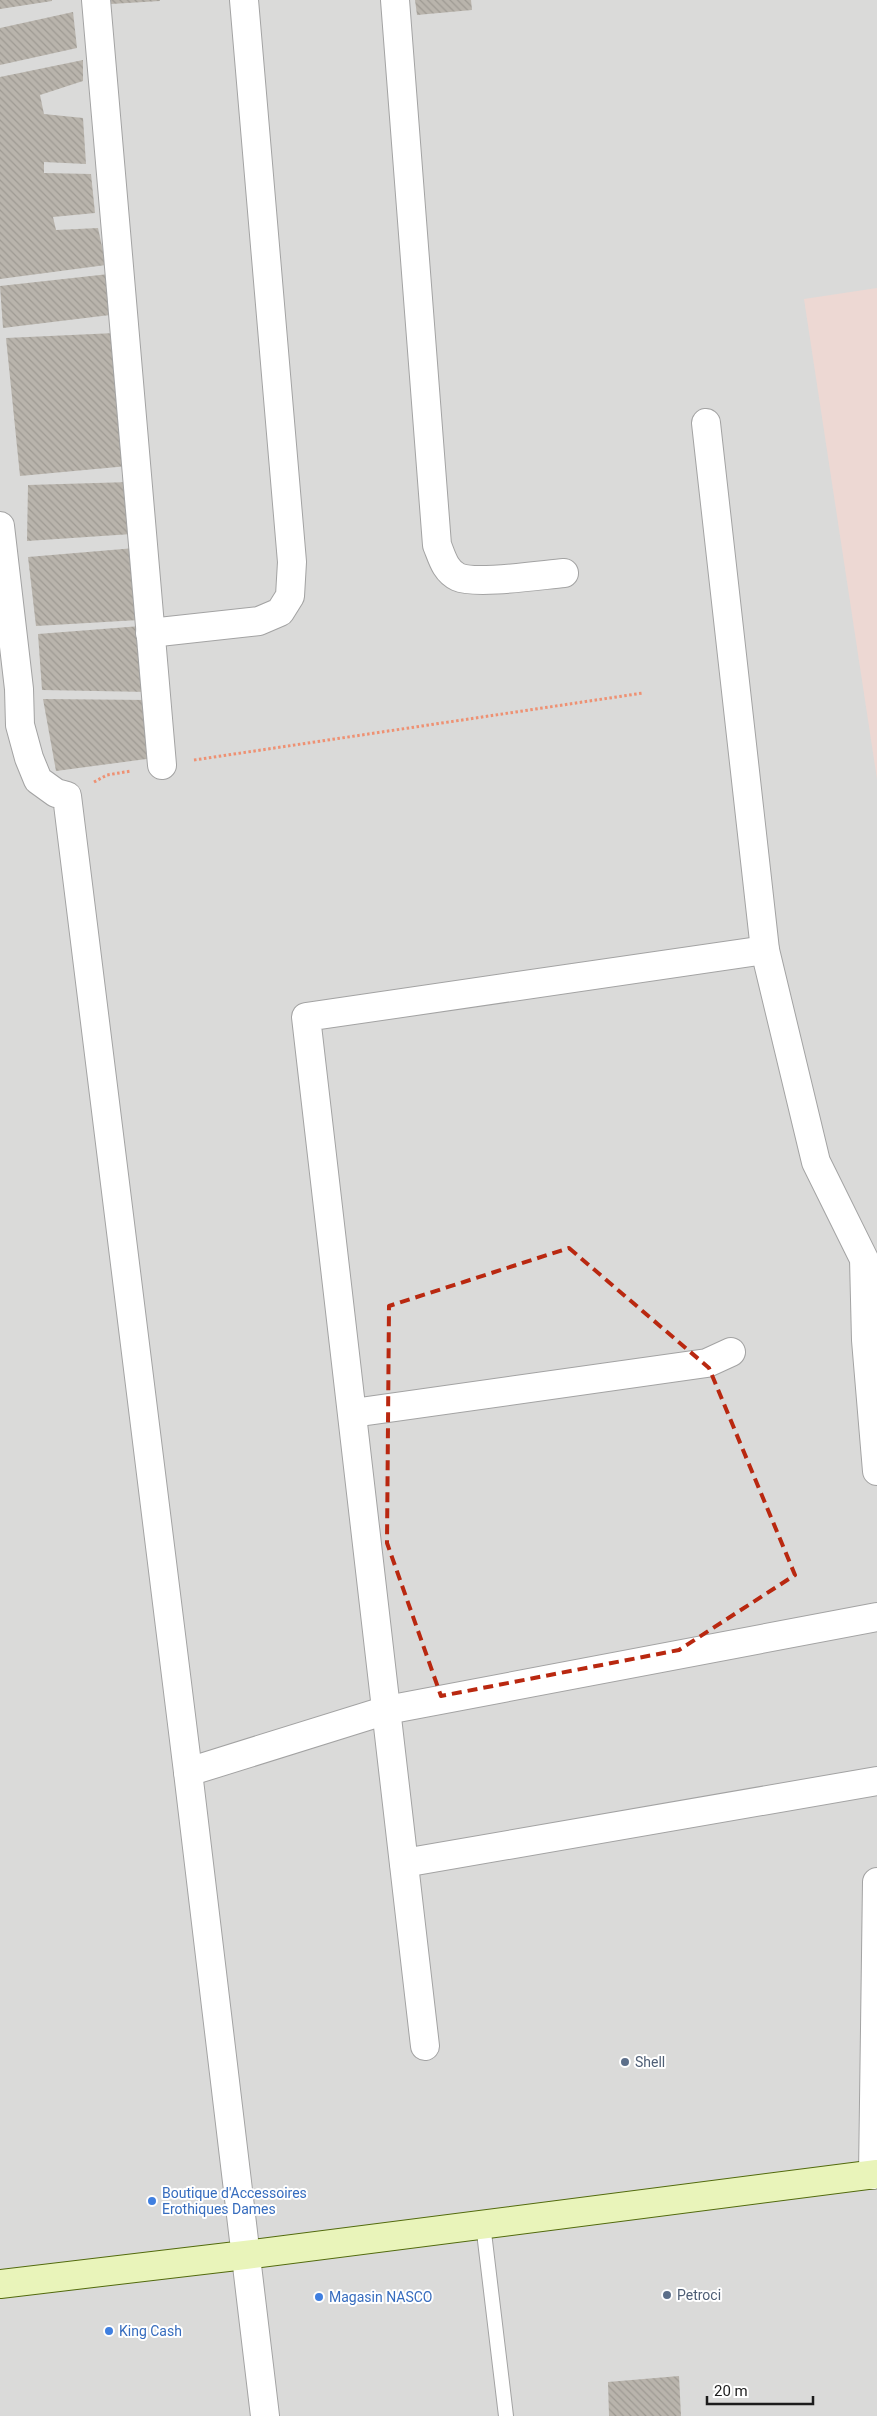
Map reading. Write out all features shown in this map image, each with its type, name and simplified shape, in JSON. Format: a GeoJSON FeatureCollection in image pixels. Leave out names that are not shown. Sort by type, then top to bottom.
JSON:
{"type":"FeatureCollection","features":[{"type":"Feature","properties":{"kind":"street"},"geometry":{"type":"LineString","coordinates":[[96,0],[162,765]]}},
{"type":"Feature","properties":{"kind":"street"},"geometry":{"type":"LineString","coordinates":[[150,633],[259,622],[280,612],[290,596],[292,562],[244,0]]}},
{"type":"Feature","properties":{"kind":"street"},"geometry":{"type":"LineString","coordinates":[[395,0],[437,545],[444,565],[458,577],[480,580],[564,573]]}},
{"type":"Feature","properties":{"kind":"street"},"geometry":{"type":"LineString","coordinates":[[706,423],[765,950],[816,1162],[864,1259],[866,1340],[877,1471]]}},
{"type":"Feature","properties":{"kind":"street"},"geometry":{"type":"LineString","coordinates":[[0,526],[19,689],[20,725],[29,758],[38,780],[56,793],[67,796],[188,1772],[265,2416]]}},
{"type":"Feature","properties":{"kind":"street"},"geometry":{"type":"LineString","coordinates":[[425,2046],[306,1017],[765,950]]}},
{"type":"Feature","properties":{"kind":"street"},"geometry":{"type":"LineString","coordinates":[[353,1414],[707,1363],[731,1352]]}},
{"type":"Feature","properties":{"kind":"street"},"geometry":{"type":"LineString","coordinates":[[188,1772],[387,1710],[877,1617]]}},
{"type":"Feature","properties":{"kind":"street"},"geometry":{"type":"LineString","coordinates":[[404,1863],[877,1781]]}},
{"type":"Feature","properties":{"kind":"street"},"geometry":{"type":"LineString","coordinates":[[0,2284],[245,2255],[875,2174],[877,1882]]}},
{"type":"Feature","properties":{"kind":"lane"},"geometry":{"type":"LineString","coordinates":[[483,2224],[506,2416]]}},
{"type":"Feature","properties":{"kind":"path"},"geometry":{"type":"LineString","coordinates":[[67,796],[107,775],[162,765],[643,693]]}},
{"type":"Feature","properties":{"kind":"highlighted area"},"geometry":{"type":"Polygon","coordinates":[[[569,1248],[709,1368],[795,1575],[679,1650],[441,1696],[387,1543],[389,1306],[569,1248]]]}},
{"type":"Feature","properties":{"kind":"shaded area"},"geometry":{"type":"Polygon","coordinates":[[[0,0],[877,0],[877,2416],[0,2416],[0,0]]]}},
{"type":"Feature","properties":{"kind":"shaded area"},"geometry":{"type":"Polygon","coordinates":[[[877,288],[877,779],[804,299],[877,288]]]}},
{"type":"Feature","properties":{"kind":"building"},"geometry":{"type":"Polygon","coordinates":[[[0,0],[52,0],[52,1],[0,9],[0,0]]]}},
{"type":"Feature","properties":{"kind":"building"},"geometry":{"type":"Polygon","coordinates":[[[110,0],[160,0],[160,1],[111,4],[110,0]]]}},
{"type":"Feature","properties":{"kind":"building"},"geometry":{"type":"Polygon","coordinates":[[[415,0],[471,0],[472,10],[417,15],[415,0]]]}},
{"type":"Feature","properties":{"kind":"building"},"geometry":{"type":"Polygon","coordinates":[[[73,12],[77,48],[0,65],[0,28],[73,12]]]}},
{"type":"Feature","properties":{"kind":"building"},"geometry":{"type":"Polygon","coordinates":[[[83,60],[83,81],[40,95],[44,114],[83,118],[86,164],[44,162],[44,173],[91,174],[95,213],[53,217],[56,230],[98,228],[106,265],[0,279],[0,77],[83,60]]]}},
{"type":"Feature","properties":{"kind":"building"},"geometry":{"type":"Polygon","coordinates":[[[109,274],[110,315],[3,328],[0,286],[109,274]]]}},
{"type":"Feature","properties":{"kind":"building"},"geometry":{"type":"Polygon","coordinates":[[[115,333],[128,466],[20,476],[6,338],[115,333]]]}},
{"type":"Feature","properties":{"kind":"building"},"geometry":{"type":"Polygon","coordinates":[[[130,482],[132,534],[27,541],[28,485],[130,482]]]}},
{"type":"Feature","properties":{"kind":"building"},"geometry":{"type":"Polygon","coordinates":[[[135,548],[139,620],[36,626],[28,557],[135,548]]]}},
{"type":"Feature","properties":{"kind":"building"},"geometry":{"type":"Polygon","coordinates":[[[141,626],[149,692],[42,690],[38,634],[141,626]]]}},
{"type":"Feature","properties":{"kind":"building"},"geometry":{"type":"Polygon","coordinates":[[[43,699],[149,700],[154,758],[56,771],[43,699]]]}},
{"type":"Feature","properties":{"kind":"building"},"geometry":{"type":"Polygon","coordinates":[[[679,2376],[681,2416],[609,2416],[608,2382],[679,2376]]]}},
{"type":"Feature","properties":{"kind":"place","name":"Shell"},"geometry":{"type":"Point","coordinates":[625,2062]}},
{"type":"Feature","properties":{"kind":"place","name":"Boutique d'Accessoires Erothiques Dames"},"geometry":{"type":"Point","coordinates":[152,2201]}},
{"type":"Feature","properties":{"kind":"place","name":"Petroci"},"geometry":{"type":"Point","coordinates":[667,2295]}},
{"type":"Feature","properties":{"kind":"place","name":"Magasin NASCO"},"geometry":{"type":"Point","coordinates":[319,2297]}},
{"type":"Feature","properties":{"kind":"place","name":"King Cash"},"geometry":{"type":"Point","coordinates":[109,2331]}}]}
